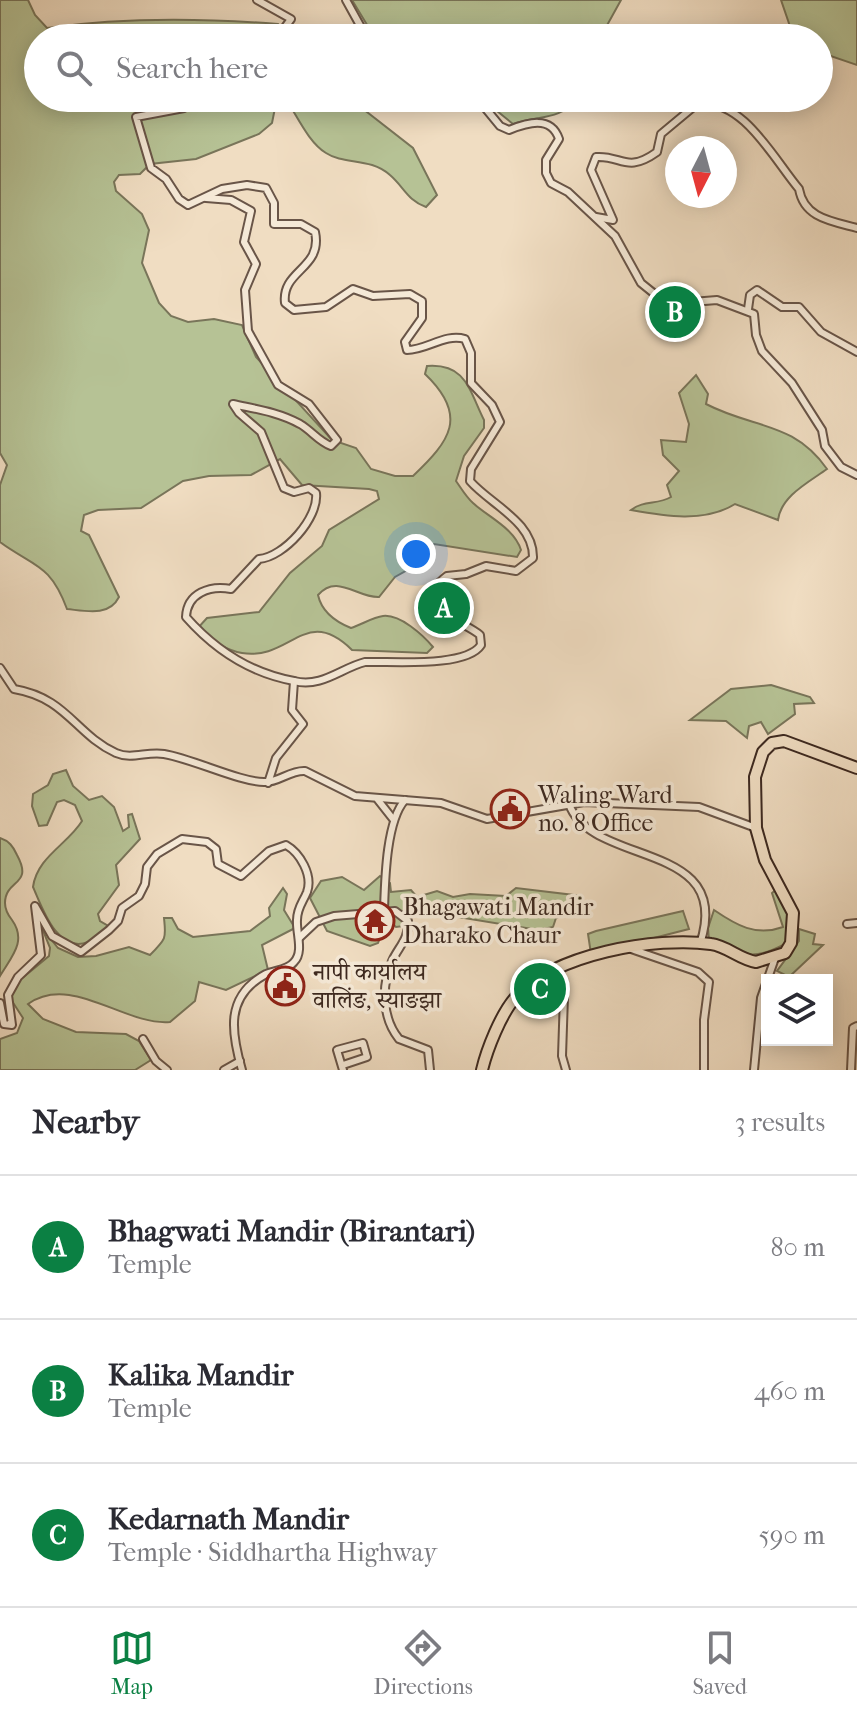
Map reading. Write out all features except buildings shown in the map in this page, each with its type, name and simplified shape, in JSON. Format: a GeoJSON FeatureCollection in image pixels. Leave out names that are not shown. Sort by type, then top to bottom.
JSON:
{"type":"FeatureCollection","features":[{"type":"Feature","properties":{"kind":"highway"},"geometry":{"type":"LineString","coordinates":[[482,1070],[513,1000],[543,976],[659,941],[723,947],[756,962],[785,953],[791,943],[793,913],[765,860],[756,828],[755,777],[763,752],[772,743],[784,741],[857,768]]}},
{"type":"Feature","properties":{"kind":"street"},"geometry":{"type":"LineString","coordinates":[[257,0],[291,19],[287,24]]}},
{"type":"Feature","properties":{"kind":"street"},"geometry":{"type":"LineString","coordinates":[[346,0],[359,24]]}},
{"type":"Feature","properties":{"kind":"street"},"geometry":{"type":"LineString","coordinates":[[163,112],[136,117],[136,126],[151,168],[166,179],[179,199],[188,205],[222,189],[247,185],[266,188],[274,203],[274,224],[301,224],[315,232],[318,247],[313,258],[292,279],[284,294],[285,303],[294,310],[326,307],[353,289],[373,296],[410,294],[422,301],[423,313],[405,342],[407,350],[418,350],[455,337],[465,339],[471,353],[471,383],[492,405],[500,422],[471,469],[470,481],[519,523],[534,547],[533,558],[516,571],[486,566],[466,574],[447,576],[436,587],[433,600],[440,611],[480,635],[481,645],[473,654],[454,660],[365,662],[352,665],[331,679],[294,681],[255,671],[205,638],[186,617],[187,608],[195,596],[207,590],[231,589],[259,559],[266,558],[290,542],[311,517],[317,500],[316,493],[309,488],[294,492],[284,488],[261,432],[233,404],[253,411],[268,410],[300,424],[331,446],[337,440],[309,404],[278,385],[248,331],[245,290],[256,264],[244,242],[251,211],[231,200],[206,198]]}},
{"type":"Feature","properties":{"kind":"street"},"geometry":{"type":"LineString","coordinates":[[488,112],[500,126],[509,130],[534,122],[547,123],[556,132],[559,139],[546,160],[546,173],[551,183],[568,192],[615,236],[641,283],[667,304],[717,300],[748,309],[754,314],[756,335],[762,351],[792,383],[822,430],[825,446],[841,467],[857,475]]}},
{"type":"Feature","properties":{"kind":"street"},"geometry":{"type":"LineString","coordinates":[[594,217],[613,220],[591,170],[596,157],[622,165],[648,159],[657,152],[661,134],[686,112]]}},
{"type":"Feature","properties":{"kind":"street"},"geometry":{"type":"LineString","coordinates":[[733,112],[799,189],[801,203],[810,213],[857,228]]}},
{"type":"Feature","properties":{"kind":"street"},"geometry":{"type":"LineString","coordinates":[[748,309],[750,295],[757,290],[782,307],[799,307],[821,332],[857,352]]}},
{"type":"Feature","properties":{"kind":"street"},"geometry":{"type":"LineString","coordinates":[[0,668],[14,689],[43,696],[115,752],[126,757],[156,753],[184,758],[251,781],[268,783],[296,770],[305,771],[343,793],[441,803],[487,819],[569,804],[699,807],[756,828]]}},
{"type":"Feature","properties":{"kind":"street"},"geometry":{"type":"LineString","coordinates":[[268,783],[276,758],[303,724],[292,710],[294,681]]}},
{"type":"Feature","properties":{"kind":"street"},"geometry":{"type":"LineString","coordinates":[[375,798],[390,811],[393,822],[384,910]]}},
{"type":"Feature","properties":{"kind":"street"},"geometry":{"type":"LineString","coordinates":[[393,822],[405,800]]}},
{"type":"Feature","properties":{"kind":"street"},"geometry":{"type":"LineString","coordinates":[[569,804],[573,816],[593,832],[662,859],[695,885],[706,901],[707,923],[700,944]]}},
{"type":"Feature","properties":{"kind":"street"},"geometry":{"type":"LineString","coordinates":[[0,1003],[4,1024],[12,1025],[8,995],[18,977],[41,955],[33,907],[52,936],[81,952],[109,930],[118,921],[122,908],[139,896],[150,861],[182,839],[207,842],[216,849],[218,864],[241,876],[277,846],[293,849],[308,875],[308,888],[297,918],[299,938],[296,960],[257,979],[237,1002],[232,1023],[242,1070]]}},
{"type":"Feature","properties":{"kind":"street"},"geometry":{"type":"LineString","coordinates":[[299,938],[322,918],[384,910],[402,915],[408,928],[389,970],[385,1010],[391,1030],[399,1039],[428,1050],[430,1070]]}},
{"type":"Feature","properties":{"kind":"street"},"geometry":{"type":"LineString","coordinates":[[847,924],[857,923]]}},
{"type":"Feature","properties":{"kind":"street"},"geometry":{"type":"LineString","coordinates":[[628,948],[698,972],[709,982],[704,1070]]}},
{"type":"Feature","properties":{"kind":"street"},"geometry":{"type":"LineString","coordinates":[[754,1070],[761,998],[775,958]]}},
{"type":"Feature","properties":{"kind":"street"},"geometry":{"type":"LineString","coordinates":[[564,996],[562,1056],[566,1070]]}},
{"type":"Feature","properties":{"kind":"street"},"geometry":{"type":"LineString","coordinates":[[851,1070],[853,1028],[857,1026]]}},
{"type":"Feature","properties":{"kind":"street"},"geometry":{"type":"LineString","coordinates":[[143,1039],[156,1061],[167,1070]]}},
{"type":"Feature","properties":{"kind":"street"},"geometry":{"type":"LineString","coordinates":[[363,1043],[367,1057],[343,1067],[337,1053],[339,1048],[363,1043]]}},
{"type":"Feature","properties":{"kind":"street"},"geometry":{"type":"LineString","coordinates":[[224,1070],[240,1061]]}},
{"type":"Feature","properties":{"kind":"green space"},"geometry":{"type":"Polygon","coordinates":[[[0,0],[28,0],[43,24],[24,24],[24,112],[274,112],[272,123],[259,134],[196,159],[150,164],[140,174],[119,175],[114,182],[116,191],[142,214],[149,230],[142,263],[159,303],[171,316],[188,322],[214,319],[242,325],[256,357],[332,440],[356,448],[371,469],[395,476],[413,476],[437,451],[449,428],[447,403],[425,374],[427,366],[440,366],[458,374],[470,389],[484,420],[484,428],[464,456],[456,481],[470,501],[513,535],[521,550],[517,557],[434,544],[412,557],[409,569],[395,577],[379,597],[340,586],[332,586],[318,595],[330,616],[351,628],[383,616],[397,618],[417,631],[433,647],[427,653],[352,650],[336,637],[322,632],[309,633],[259,653],[236,652],[196,630],[207,618],[259,612],[290,573],[322,546],[329,530],[379,499],[377,491],[302,485],[280,459],[251,475],[209,476],[183,481],[141,508],[98,510],[84,515],[81,531],[89,535],[119,597],[103,610],[67,609],[47,574],[0,542],[0,485],[7,465],[0,453],[0,0]]]}},
{"type":"Feature","properties":{"kind":"green space"},"geometry":{"type":"Polygon","coordinates":[[[352,0],[621,0],[608,24],[367,24],[352,0]]]}},
{"type":"Feature","properties":{"kind":"green space"},"geometry":{"type":"Polygon","coordinates":[[[781,0],[857,0],[857,65],[833,57],[833,24],[789,24],[781,0]]]}},
{"type":"Feature","properties":{"kind":"green space"},"geometry":{"type":"Polygon","coordinates":[[[133,20],[278,24],[76,24],[133,20]]]}},
{"type":"Feature","properties":{"kind":"green space"},"geometry":{"type":"Polygon","coordinates":[[[294,112],[367,112],[413,148],[437,195],[426,207],[414,201],[382,169],[333,157],[308,135],[294,112]]]}},
{"type":"Feature","properties":{"kind":"green space"},"geometry":{"type":"Polygon","coordinates":[[[498,112],[560,112],[556,114],[513,124],[498,112]]]}},
{"type":"Feature","properties":{"kind":"green space"},"geometry":{"type":"Polygon","coordinates":[[[696,375],[708,394],[706,404],[786,434],[814,453],[827,469],[790,497],[778,520],[735,504],[698,516],[670,516],[631,510],[671,497],[667,485],[679,471],[663,455],[661,440],[686,442],[689,424],[679,393],[696,375]]]}},
{"type":"Feature","properties":{"kind":"green space"},"geometry":{"type":"Polygon","coordinates":[[[771,685],[810,697],[814,703],[794,704],[795,714],[768,734],[761,722],[749,726],[747,738],[726,721],[690,720],[731,689],[771,685]]]}},
{"type":"Feature","properties":{"kind":"green space"},"geometry":{"type":"Polygon","coordinates":[[[66,770],[73,786],[89,800],[102,796],[114,807],[123,831],[129,827],[128,815],[132,814],[140,839],[116,865],[119,885],[98,914],[100,921],[110,927],[88,942],[77,944],[59,935],[52,926],[33,887],[40,867],[82,821],[75,805],[64,800],[57,802],[47,825],[39,826],[32,806],[33,794],[48,785],[53,774],[66,770]]]}},
{"type":"Feature","properties":{"kind":"green space"},"geometry":{"type":"Polygon","coordinates":[[[0,838],[14,849],[22,872],[6,895],[6,908],[16,928],[18,942],[0,976],[0,838]]]}},
{"type":"Feature","properties":{"kind":"green space"},"geometry":{"type":"Polygon","coordinates":[[[380,876],[390,883],[391,892],[411,890],[417,897],[437,891],[453,897],[470,894],[506,896],[516,888],[582,896],[582,908],[556,918],[553,927],[538,930],[409,909],[412,925],[396,927],[387,919],[378,943],[370,946],[327,931],[310,898],[321,881],[342,877],[364,890],[380,876]]]}},
{"type":"Feature","properties":{"kind":"green space"},"geometry":{"type":"Polygon","coordinates":[[[283,888],[287,894],[284,910],[295,928],[262,945],[268,970],[226,990],[199,982],[195,1001],[170,1022],[135,1017],[80,997],[62,994],[45,996],[28,1004],[43,1019],[76,1032],[126,1034],[139,1041],[151,1060],[135,1070],[0,1070],[0,1039],[17,1033],[23,1018],[10,998],[20,980],[49,956],[50,948],[42,928],[58,948],[78,957],[96,956],[129,947],[150,955],[164,938],[164,918],[172,918],[178,929],[193,937],[250,931],[270,916],[269,908],[283,888]]]}},
{"type":"Feature","properties":{"kind":"green space"},"geometry":{"type":"Polygon","coordinates":[[[778,888],[792,923],[785,944],[764,953],[747,954],[709,940],[708,928],[714,910],[738,925],[755,930],[783,927],[772,893],[778,888]]]}},
{"type":"Feature","properties":{"kind":"green space"},"geometry":{"type":"Polygon","coordinates":[[[683,911],[689,929],[591,954],[588,934],[683,911]]]}},
{"type":"Feature","properties":{"kind":"green space"},"geometry":{"type":"Polygon","coordinates":[[[799,929],[815,934],[813,944],[823,945],[792,974],[777,971],[799,941],[799,929]]]}},
{"type":"Feature","properties":{"kind":"place","name":"Kalika Mandir"},"geometry":{"type":"Point","coordinates":[675,312]}},
{"type":"Feature","properties":{"kind":"place","name":"Bhagwati Mandir (Birantari)"},"geometry":{"type":"Point","coordinates":[444,608]}},
{"type":"Feature","properties":{"kind":"place","name":"Waling Ward no. 8 Office"},"geometry":{"type":"Point","coordinates":[510,809]}},
{"type":"Feature","properties":{"kind":"place","name":"Bhagawati Mandir Dharako Chaur"},"geometry":{"type":"Point","coordinates":[375,921]}},
{"type":"Feature","properties":{"kind":"place","name":"नापी कार्यालय वालिंङ, स्याङझा"},"geometry":{"type":"Point","coordinates":[285,986]}},
{"type":"Feature","properties":{"kind":"place","name":"Kedarnath Mandir"},"geometry":{"type":"Point","coordinates":[540,989]}}]}
